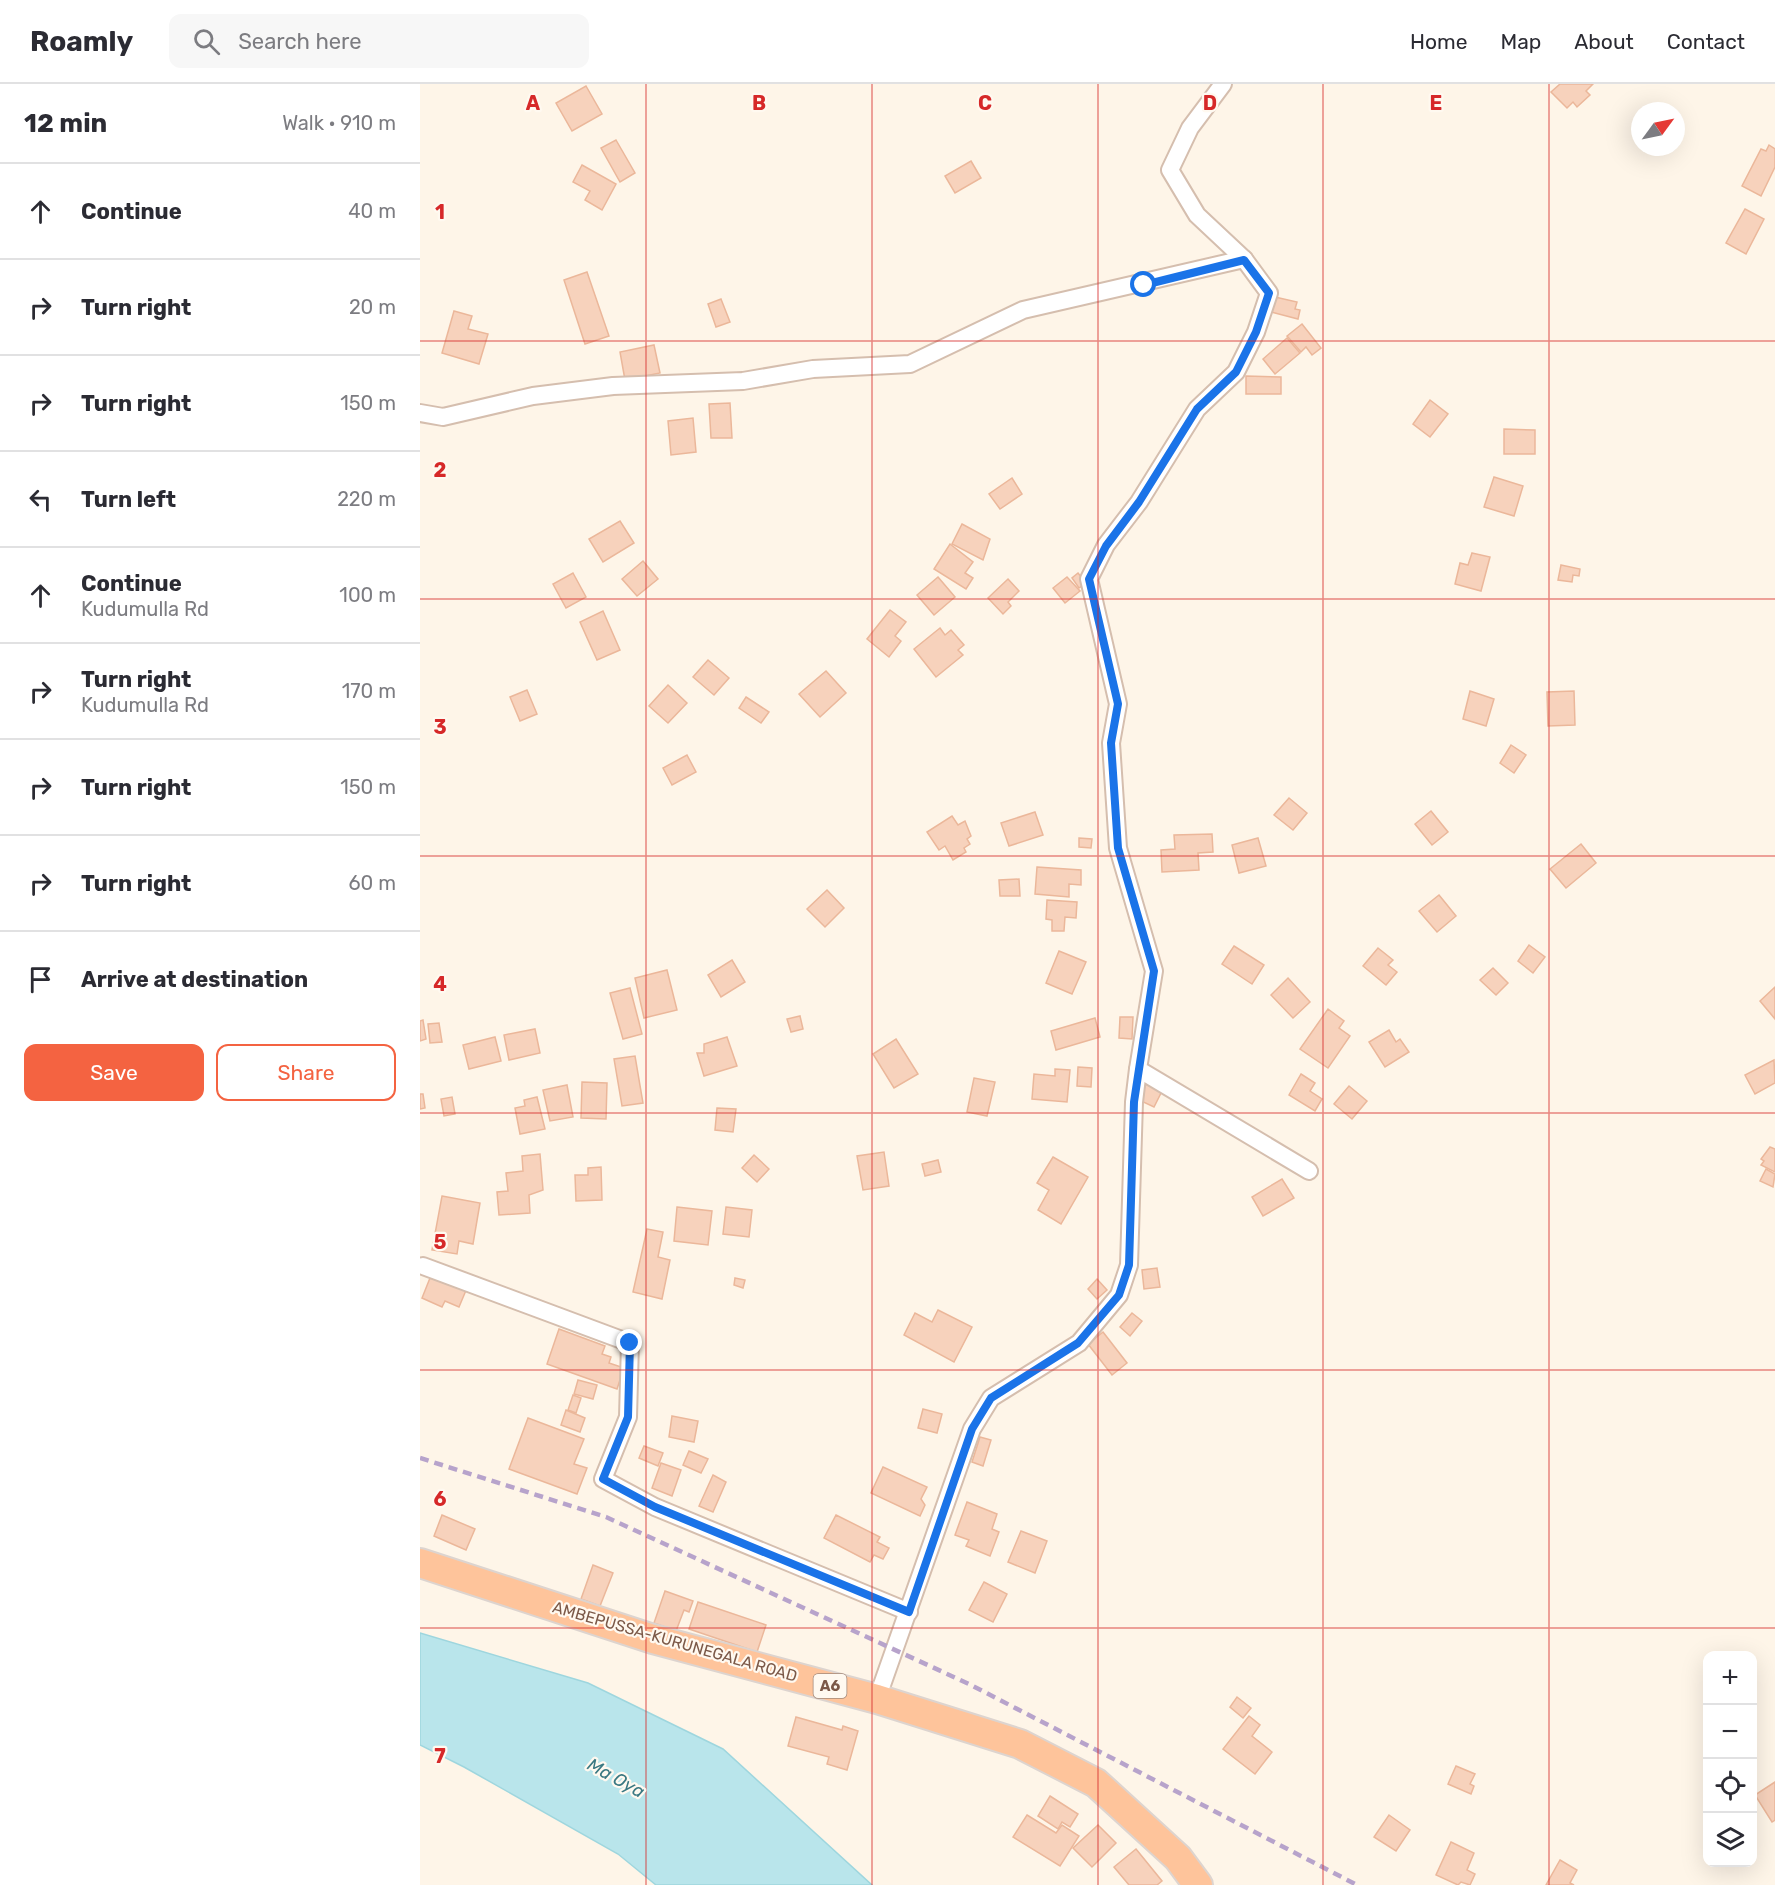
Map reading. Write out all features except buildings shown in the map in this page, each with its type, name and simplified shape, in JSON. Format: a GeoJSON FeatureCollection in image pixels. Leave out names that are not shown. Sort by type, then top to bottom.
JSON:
{"type":"FeatureCollection","features":[{"type":"Feature","properties":{"kind":"highway","name":"AMBEPUSSA-KURUNEGALA ROAD"},"geometry":{"type":"LineString","coordinates":[[420,1563],[653,1639],[878,1699],[1020,1744],[1095,1783],[1178,1858],[1198,1885]]}},
{"type":"Feature","properties":{"kind":"street"},"geometry":{"type":"LineString","coordinates":[[878,1699],[972,1429],[991,1398],[1078,1343],[1119,1295],[1129,1265],[1134,1102],[1154,971],[1118,848],[1111,743],[1118,704],[1089,579],[1106,546],[1139,502],[1197,409],[1236,372],[1256,332],[1269,293],[1244,260],[1197,215],[1170,170],[1190,128],[1223,84]]}},
{"type":"Feature","properties":{"kind":"street"},"geometry":{"type":"LineString","coordinates":[[420,413],[443,417],[533,396],[613,386],[743,381],[813,369],[910,364],[1023,310],[1244,260]]}},
{"type":"Feature","properties":{"kind":"street"},"geometry":{"type":"LineString","coordinates":[[1138,1069],[1309,1171]]}},
{"type":"Feature","properties":{"kind":"street"},"geometry":{"type":"LineString","coordinates":[[423,1266],[630,1343],[628,1417],[603,1479],[655,1507],[909,1612]]}},
{"type":"Feature","properties":{"kind":"water","name":"Ma Oya"},"geometry":{"type":"Polygon","coordinates":[[[420,1633],[588,1683],[723,1749],[872,1885],[656,1885],[618,1854],[464,1767],[420,1745],[420,1633]]]}},
{"type":"Feature","properties":{"kind":"railway"},"geometry":{"type":"LineString","coordinates":[[420,1458],[606,1517],[969,1684],[1357,1885]]}},
{"type":"Feature","properties":{"kind":"route"},"geometry":{"type":"LineString","coordinates":[[630,1343],[628,1417],[603,1479],[655,1507],[909,1612],[972,1429],[991,1398],[1078,1343],[1119,1295],[1129,1265],[1134,1102],[1154,971],[1118,848],[1111,743],[1118,704],[1089,579],[1106,546],[1139,502],[1197,409],[1236,372],[1256,332],[1269,293],[1244,260],[1144,285]]}}]}
